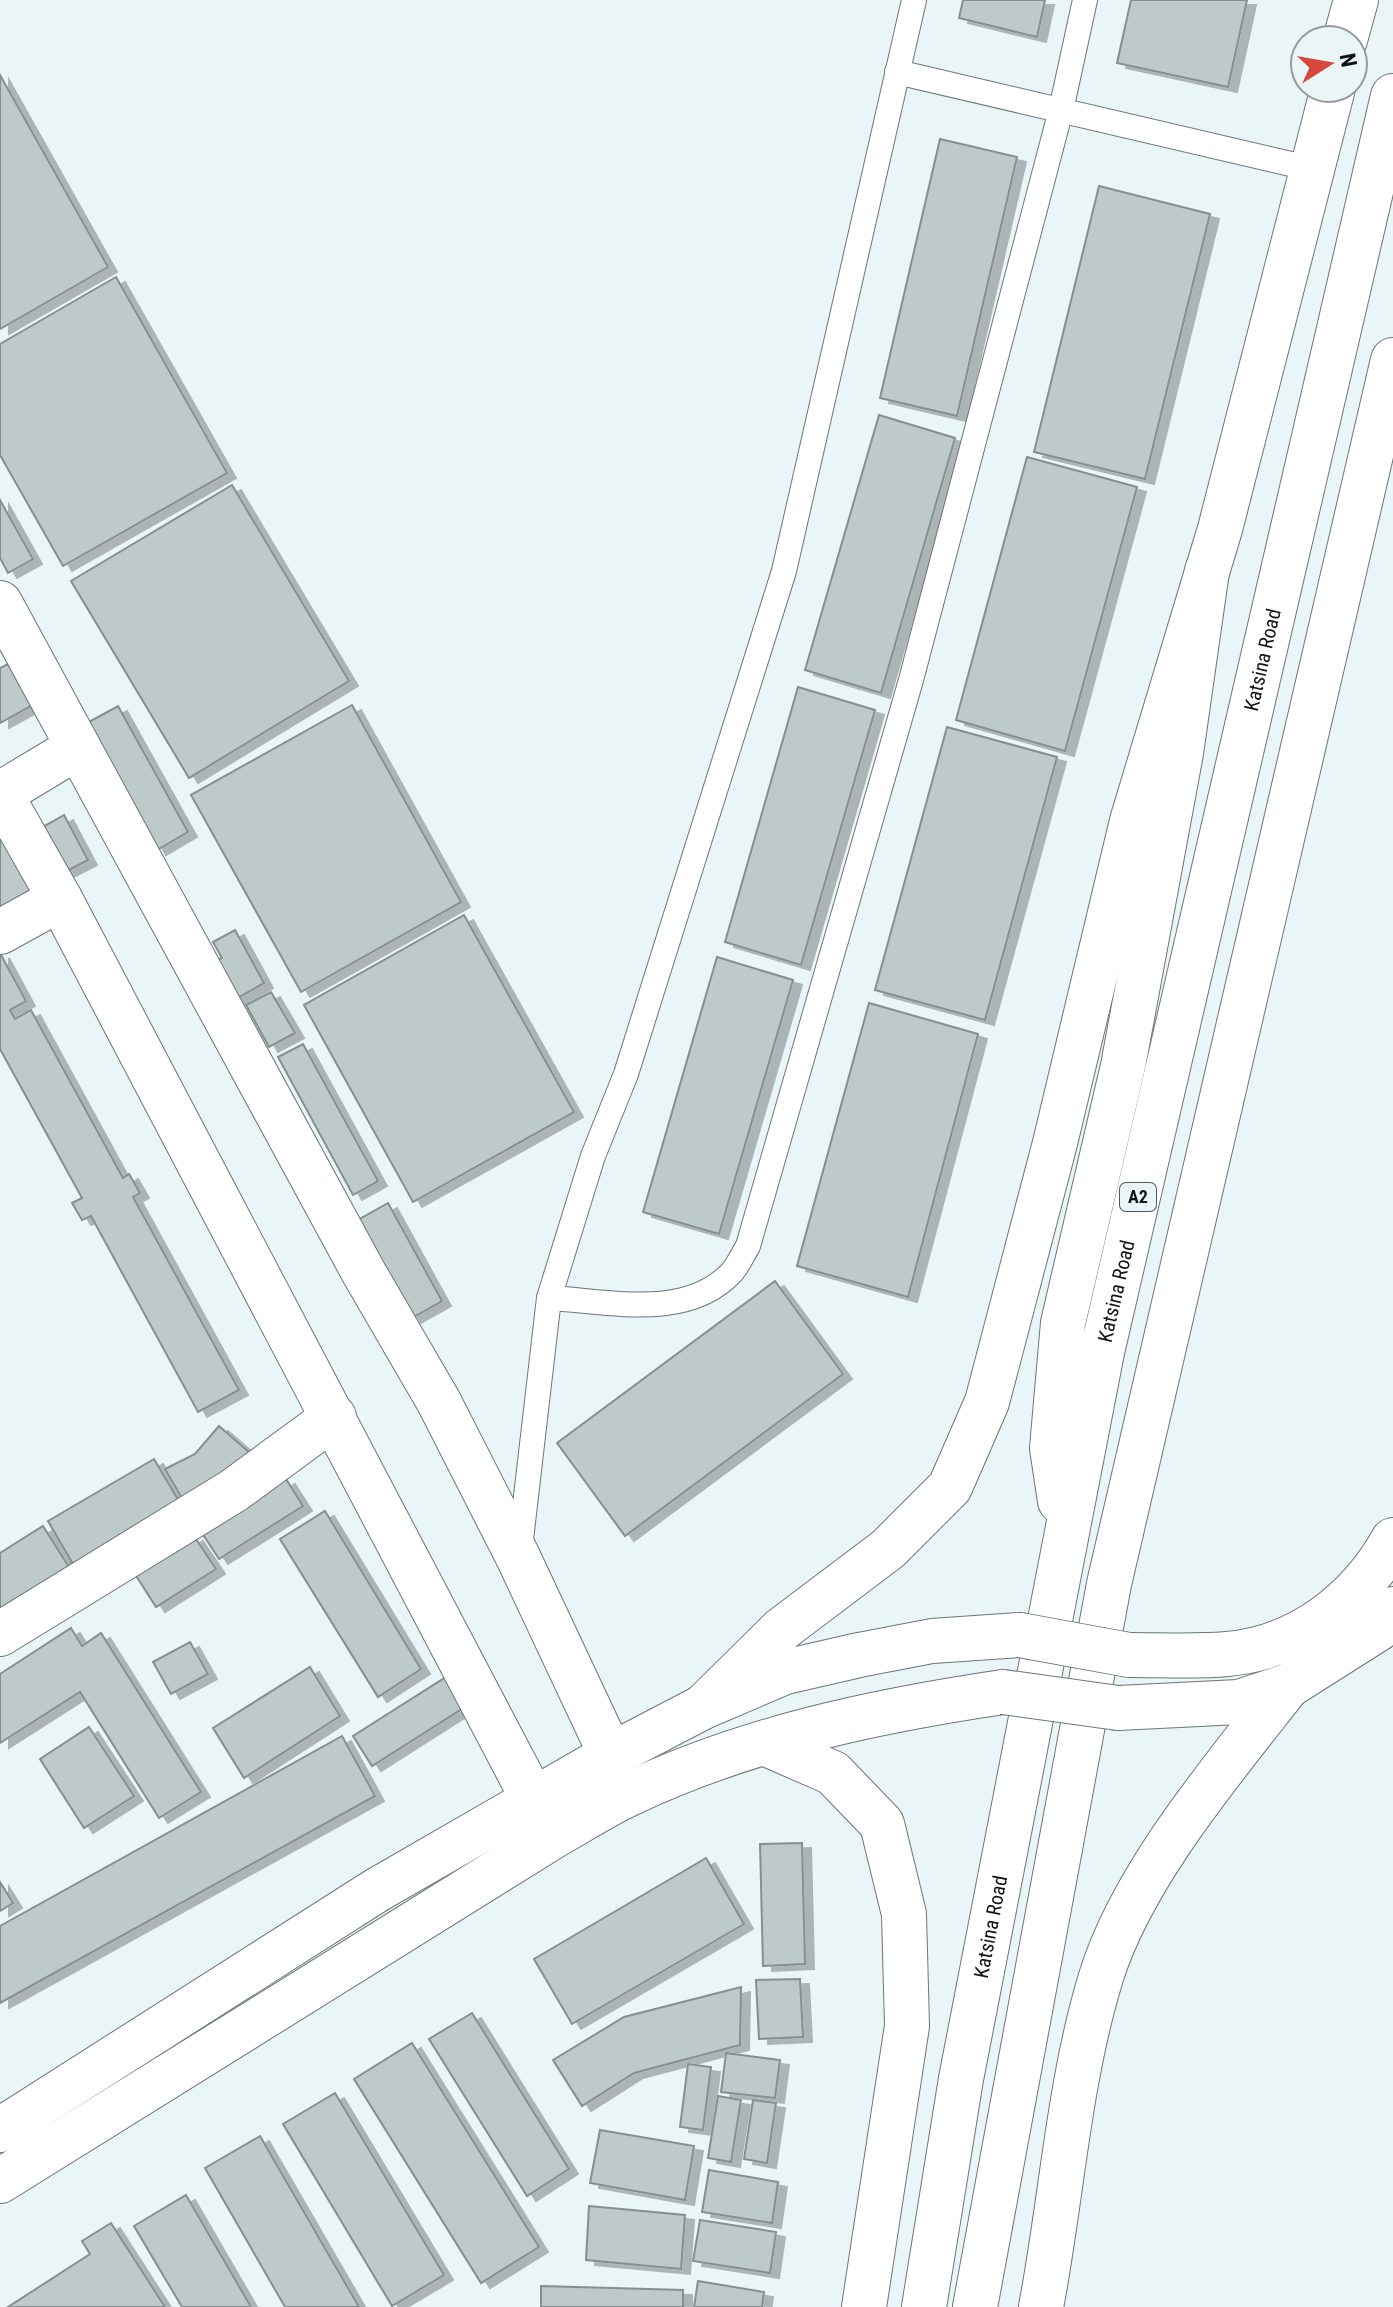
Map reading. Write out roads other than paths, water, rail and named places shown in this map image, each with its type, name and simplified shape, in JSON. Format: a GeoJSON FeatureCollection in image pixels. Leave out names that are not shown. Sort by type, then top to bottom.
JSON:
{"type":"FeatureCollection","features":[{"type":"Feature","properties":{"kind":"main road"},"geometry":{"type":"LineString","coordinates":[[1349,24],[1356,0]]}},
{"type":"Feature","properties":{"kind":"main road","name":"Katsina Road"},"geometry":{"type":"LineString","coordinates":[[924,2307],[961,2079],[1102,1352],[1393,96]]}},
{"type":"Feature","properties":{"kind":"main road"},"geometry":{"type":"LineString","coordinates":[[703,1707],[782,1629],[888,1549],[950,1487],[987,1402],[1055,1143],[1132,821],[1207,571],[1329,104]]}},
{"type":"Feature","properties":{"kind":"main road"},"geometry":{"type":"LineString","coordinates":[[975,2307],[1109,1584],[1393,360]]}},
{"type":"Feature","properties":{"kind":"main road"},"geometry":{"type":"LineString","coordinates":[[1066,1536],[1052,1448],[1063,1323],[1123,1066],[1181,753],[1207,571]]}},
{"type":"Feature","properties":{"kind":"main road"},"geometry":{"type":"LineString","coordinates":[[0,603],[357,1259],[439,1402],[518,1557],[611,1755]]}},
{"type":"Feature","properties":{"kind":"main road"},"geometry":{"type":"LineString","coordinates":[[78,747],[0,794],[60,899],[533,1799]]}},
{"type":"Feature","properties":{"kind":"main road"},"geometry":{"type":"LineString","coordinates":[[0,932],[60,899]]}},
{"type":"Feature","properties":{"kind":"main road"},"geometry":{"type":"LineString","coordinates":[[0,1634],[233,1491],[334,1417]]}},
{"type":"Feature","properties":{"kind":"main road"},"geometry":{"type":"LineString","coordinates":[[5,2116],[533,1799],[703,1707],[785,1672],[932,1641],[1020,1635],[1129,1655],[1229,1654],[1282,1641],[1330,1615],[1377,1568],[1393,1540]]}},
{"type":"Feature","properties":{"kind":"main road"},"geometry":{"type":"LineString","coordinates":[[0,2181],[554,1836],[629,1794],[764,1743],[827,1723],[1003,1692],[1118,1708],[1239,1702],[1288,1686],[1378,1629],[1393,1609]]}},
{"type":"Feature","properties":{"kind":"main road"},"geometry":{"type":"LineString","coordinates":[[1041,2307],[1072,2102],[1101,1975],[1138,1895],[1195,1808],[1288,1686]]}},
{"type":"Feature","properties":{"kind":"main road"},"geometry":{"type":"LineString","coordinates":[[764,1743],[833,1773],[882,1824],[904,1914],[907,2026],[864,2307]]}},
{"type":"Feature","properties":{"kind":"lane"},"geometry":{"type":"LineString","coordinates":[[518,1557],[549,1298],[593,1156],[626,1074],[784,571],[914,0]]}},
{"type":"Feature","properties":{"kind":"lane"},"geometry":{"type":"LineString","coordinates":[[549,1298],[659,1304],[685,1302],[731,1272],[748,1246],[911,680],[1061,110],[1085,0]]}},
{"type":"Feature","properties":{"kind":"lane"},"geometry":{"type":"LineString","coordinates":[[897,72],[1312,169]]}}]}
